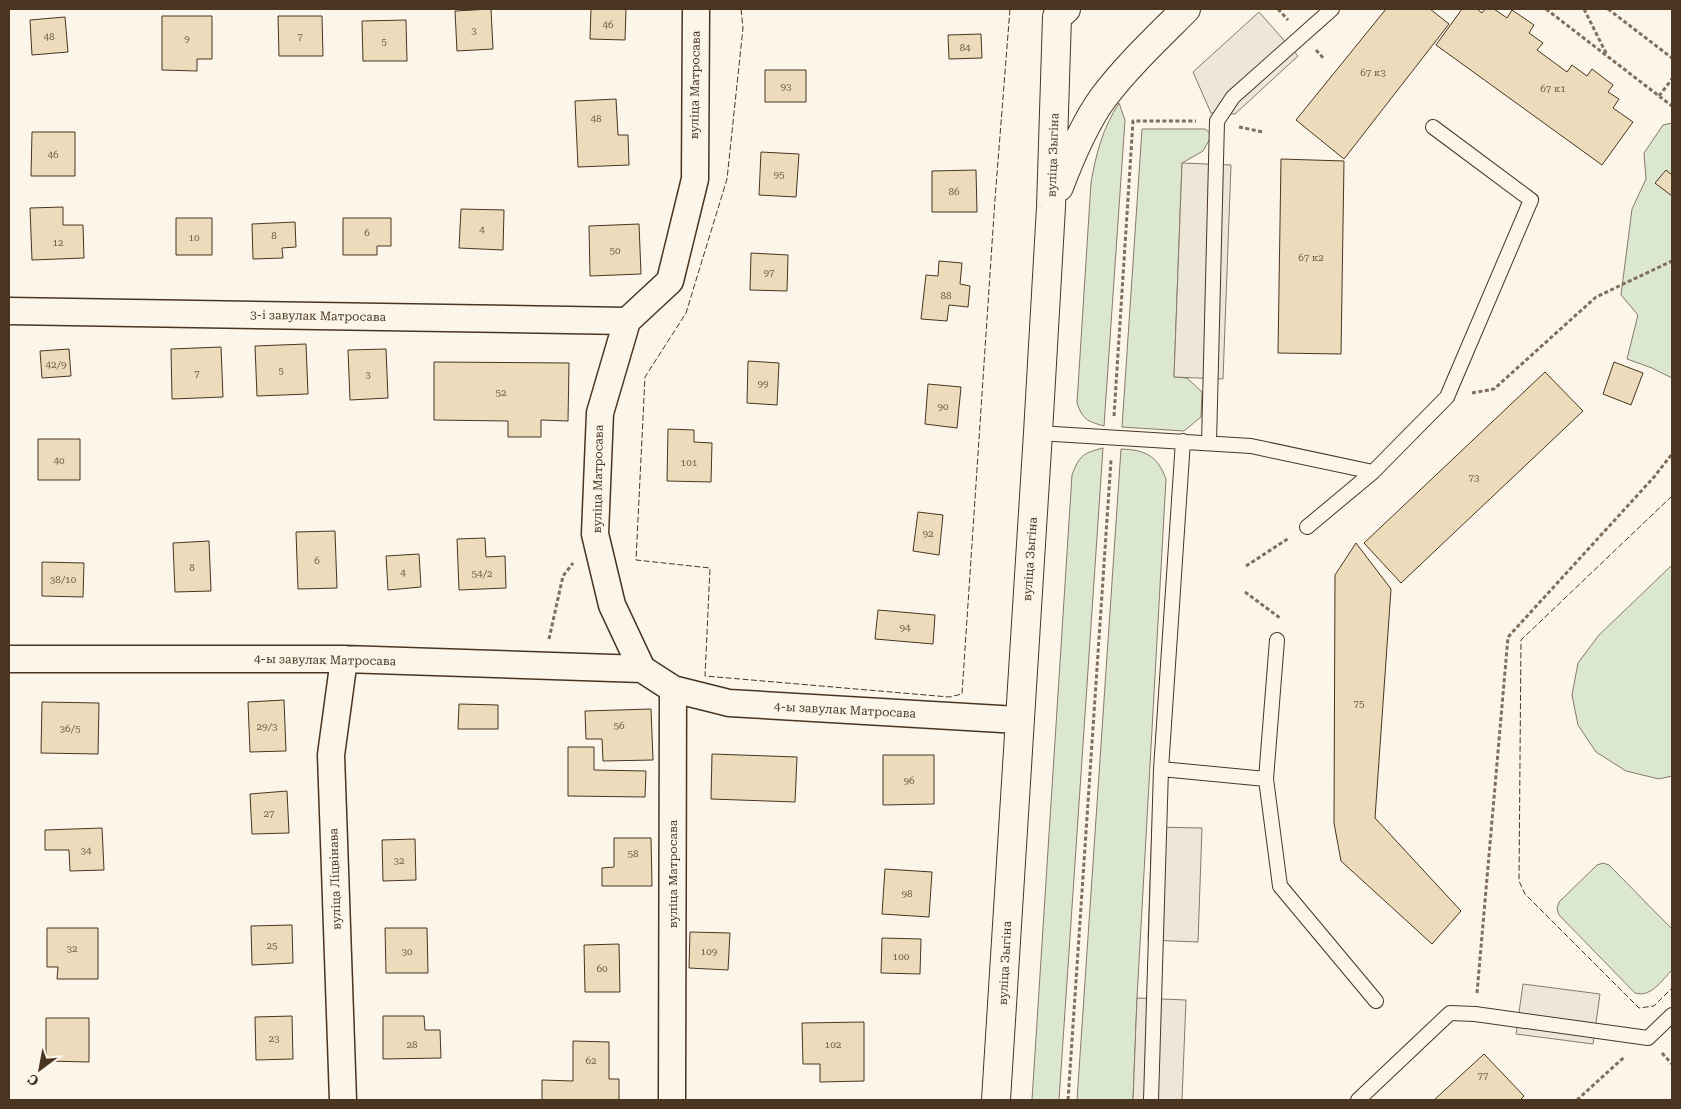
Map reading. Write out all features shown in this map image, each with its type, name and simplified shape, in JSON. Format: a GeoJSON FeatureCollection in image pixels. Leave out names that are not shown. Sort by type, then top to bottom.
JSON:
{"type":"FeatureCollection","features":[{"type":"Feature","properties":{"kind":"main road"},"geometry":{"type":"LineString","coordinates":[[1051,208],[1074,149],[1102,99],[1139,56],[1186,9]]}},
{"type":"Feature","properties":{"kind":"main road","name":"вуліца Зыгіна"},"geometry":{"type":"LineString","coordinates":[[996,1100],[1062,13]]}},
{"type":"Feature","properties":{"kind":"street","name":"вуліца Матросава"},"geometry":{"type":"LineString","coordinates":[[642,669],[612,605],[595,534],[600,413],[627,321],[670,281],[695,179],[696,9]]}},
{"type":"Feature","properties":{"kind":"street","name":"3-і завулак Матросава"},"geometry":{"type":"LineString","coordinates":[[9,311],[627,321]]}},
{"type":"Feature","properties":{"kind":"street","name":"4-ы завулак Матросава"},"geometry":{"type":"LineString","coordinates":[[9,659],[344,659],[642,669]]}},
{"type":"Feature","properties":{"kind":"street","name":"вуліца Ліцвінава"},"geometry":{"type":"LineString","coordinates":[[342,1100],[331,755],[344,659]]}},
{"type":"Feature","properties":{"kind":"street"},"geometry":{"type":"LineString","coordinates":[[642,669],[673,689]]}},
{"type":"Feature","properties":{"kind":"street","name":"вуліца Матросава"},"geometry":{"type":"LineString","coordinates":[[672,1100],[673,689]]}},
{"type":"Feature","properties":{"kind":"street","name":"4-ы завулак Матросава"},"geometry":{"type":"LineString","coordinates":[[673,689],[729,703],[1019,720]]}},
{"type":"Feature","properties":{"kind":"lane"},"geometry":{"type":"LineString","coordinates":[[1209,443],[1217,121],[1233,97],[1332,9]]}},
{"type":"Feature","properties":{"kind":"lane"},"geometry":{"type":"LineString","coordinates":[[1307,527],[1373,472],[1448,397],[1531,200],[1433,128]]}},
{"type":"Feature","properties":{"kind":"lane"},"geometry":{"type":"LineString","coordinates":[[1038,433],[1251,446],[1373,472]]}},
{"type":"Feature","properties":{"kind":"lane"},"geometry":{"type":"LineString","coordinates":[[1151,1100],[1161,769],[1183,442]]}},
{"type":"Feature","properties":{"kind":"lane"},"geometry":{"type":"LineString","coordinates":[[1276,640],[1266,779],[1280,886],[1376,1001]]}},
{"type":"Feature","properties":{"kind":"lane"},"geometry":{"type":"LineString","coordinates":[[1161,769],[1266,779]]}},
{"type":"Feature","properties":{"kind":"lane"},"geometry":{"type":"LineString","coordinates":[[1358,1100],[1450,1013],[1475,1014],[1648,1038],[1672,1015]]}},
{"type":"Feature","properties":{"kind":"path"},"geometry":{"type":"LineString","coordinates":[[1546,9],[1672,106]]}},
{"type":"Feature","properties":{"kind":"path"},"geometry":{"type":"LineString","coordinates":[[1584,9],[1608,56]]}},
{"type":"Feature","properties":{"kind":"path"},"geometry":{"type":"LineString","coordinates":[[1608,9],[1672,58]]}},
{"type":"Feature","properties":{"kind":"path"},"geometry":{"type":"LineString","coordinates":[[1659,96],[1672,79]]}},
{"type":"Feature","properties":{"kind":"path"},"geometry":{"type":"LineString","coordinates":[[1068,1100],[1133,121]]}},
{"type":"Feature","properties":{"kind":"path"},"geometry":{"type":"LineString","coordinates":[[1448,397],[1494,389],[1596,297],[1672,261]]}},
{"type":"Feature","properties":{"kind":"path"},"geometry":{"type":"LineString","coordinates":[[1475,1014],[1508,637],[1654,478],[1672,454]]}},
{"type":"Feature","properties":{"kind":"path"},"geometry":{"type":"LineString","coordinates":[[1246,566],[1307,527]]}},
{"type":"Feature","properties":{"kind":"path"},"geometry":{"type":"LineString","coordinates":[[542,666],[563,576],[595,534]]}},
{"type":"Feature","properties":{"kind":"path"},"geometry":{"type":"LineString","coordinates":[[1245,592],[1280,617],[1276,640]]}},
{"type":"Feature","properties":{"kind":"path"},"geometry":{"type":"LineString","coordinates":[[1577,1100],[1622,1059],[1631,1057]]}},
{"type":"Feature","properties":{"kind":"green space"},"geometry":{"type":"Polygon","coordinates":[[[1119,103],[1125,120],[1104,426],[1086,419],[1077,403],[1091,183],[1101,141],[1119,103]]]}},
{"type":"Feature","properties":{"kind":"green space"},"geometry":{"type":"Polygon","coordinates":[[[1672,123],[1672,378],[1627,359],[1638,315],[1621,295],[1632,209],[1646,179],[1644,153],[1663,125],[1672,123]]]}},
{"type":"Feature","properties":{"kind":"green space"},"geometry":{"type":"Polygon","coordinates":[[[1142,129],[1205,129],[1212,135],[1203,151],[1182,163],[1174,377],[1187,378],[1202,392],[1201,417],[1184,431],[1122,427],[1142,129]]]}},
{"type":"Feature","properties":{"kind":"green space"},"geometry":{"type":"Polygon","coordinates":[[[1103,448],[1059,1100],[1032,1100],[1072,475],[1077,463],[1083,456],[1103,448]]]}},
{"type":"Feature","properties":{"kind":"green space"},"geometry":{"type":"Polygon","coordinates":[[[1121,449],[1149,455],[1159,464],[1166,479],[1133,1100],[1077,1100],[1121,449]]]}},
{"type":"Feature","properties":{"kind":"green space"},"geometry":{"type":"Polygon","coordinates":[[[1672,565],[1672,776],[1659,779],[1626,771],[1596,752],[1578,725],[1572,695],[1578,663],[1599,635],[1672,565]]]}},
{"type":"Feature","properties":{"kind":"green space"},"geometry":{"type":"Polygon","coordinates":[[[1603,863],[1609,865],[1672,929],[1672,970],[1656,987],[1646,993],[1635,993],[1559,915],[1557,909],[1559,902],[1597,865],[1603,863]]]}},
{"type":"Feature","properties":{"kind":"shaded area"},"geometry":{"type":"Polygon","coordinates":[[[1259,12],[1298,56],[1235,114],[1211,113],[1193,72],[1259,12]]]}},
{"type":"Feature","properties":{"kind":"shaded area"},"geometry":{"type":"Polygon","coordinates":[[[1182,163],[1231,165],[1223,379],[1174,377],[1182,163]]]}},
{"type":"Feature","properties":{"kind":"shaded area"},"geometry":{"type":"Polygon","coordinates":[[[1152,827],[1202,828],[1198,942],[1148,940],[1152,827]]]}},
{"type":"Feature","properties":{"kind":"shaded area"},"geometry":{"type":"Polygon","coordinates":[[[1523,984],[1600,994],[1593,1044],[1516,1034],[1523,984]]]}},
{"type":"Feature","properties":{"kind":"shaded area"},"geometry":{"type":"Polygon","coordinates":[[[1137,998],[1186,1000],[1182,1100],[1133,1100],[1137,998]]]}},
{"type":"Feature","properties":{"kind":"building"},"geometry":{"type":"Polygon","coordinates":[[[491,9],[493,49],[457,51],[455,11],[491,9]]]}},
{"type":"Feature","properties":{"kind":"building"},"geometry":{"type":"Polygon","coordinates":[[[591,9],[626,9],[625,40],[590,39],[591,9]]]}},
{"type":"Feature","properties":{"kind":"building"},"geometry":{"type":"Polygon","coordinates":[[[1386,9],[1430,9],[1449,24],[1344,159],[1296,120],[1386,9]]]}},
{"type":"Feature","properties":{"kind":"building"},"geometry":{"type":"Polygon","coordinates":[[[1462,9],[1477,9],[1482,13],[1485,9],[1494,9],[1507,18],[1512,10],[1534,25],[1529,33],[1543,43],[1537,50],[1567,72],[1572,65],[1587,76],[1592,69],[1613,85],[1608,92],[1619,99],[1613,108],[1633,122],[1602,165],[1436,45],[1462,9]]]}},
{"type":"Feature","properties":{"kind":"building"},"geometry":{"type":"Polygon","coordinates":[[[162,16],[212,16],[212,59],[197,59],[197,71],[162,70],[162,16]]]}},
{"type":"Feature","properties":{"kind":"building"},"geometry":{"type":"Polygon","coordinates":[[[278,16],[322,16],[323,56],[279,56],[278,16]]]}},
{"type":"Feature","properties":{"kind":"building"},"geometry":{"type":"Polygon","coordinates":[[[65,17],[68,52],[32,55],[30,20],[65,17]]]}},
{"type":"Feature","properties":{"kind":"building"},"geometry":{"type":"Polygon","coordinates":[[[406,20],[407,61],[363,61],[362,21],[406,20]]]}},
{"type":"Feature","properties":{"kind":"building"},"geometry":{"type":"Polygon","coordinates":[[[981,34],[982,58],[949,59],[948,35],[981,34]]]}},
{"type":"Feature","properties":{"kind":"building"},"geometry":{"type":"Polygon","coordinates":[[[765,70],[806,70],[806,102],[765,102],[765,70]]]}},
{"type":"Feature","properties":{"kind":"building"},"geometry":{"type":"Polygon","coordinates":[[[616,99],[618,135],[628,135],[629,165],[578,167],[575,101],[616,99]]]}},
{"type":"Feature","properties":{"kind":"building"},"geometry":{"type":"Polygon","coordinates":[[[32,132],[75,132],[75,176],[31,176],[32,132]]]}},
{"type":"Feature","properties":{"kind":"building"},"geometry":{"type":"Polygon","coordinates":[[[761,152],[799,154],[796,197],[759,195],[761,152]]]}},
{"type":"Feature","properties":{"kind":"building"},"geometry":{"type":"Polygon","coordinates":[[[1281,159],[1344,161],[1341,354],[1278,353],[1281,159]]]}},
{"type":"Feature","properties":{"kind":"building"},"geometry":{"type":"Polygon","coordinates":[[[976,170],[977,212],[932,212],[932,171],[976,170]]]}},
{"type":"Feature","properties":{"kind":"building"},"geometry":{"type":"Polygon","coordinates":[[[1666,170],[1672,175],[1672,196],[1655,183],[1666,170]]]}},
{"type":"Feature","properties":{"kind":"building"},"geometry":{"type":"Polygon","coordinates":[[[63,207],[63,225],[83,225],[84,258],[32,260],[30,208],[63,207]]]}},
{"type":"Feature","properties":{"kind":"building"},"geometry":{"type":"Polygon","coordinates":[[[461,209],[504,210],[503,250],[459,248],[461,209]]]}},
{"type":"Feature","properties":{"kind":"building"},"geometry":{"type":"Polygon","coordinates":[[[176,218],[212,218],[212,255],[176,255],[176,218]]]}},
{"type":"Feature","properties":{"kind":"building"},"geometry":{"type":"Polygon","coordinates":[[[343,218],[391,218],[391,246],[377,246],[377,255],[343,255],[343,218]]]}},
{"type":"Feature","properties":{"kind":"building"},"geometry":{"type":"Polygon","coordinates":[[[295,222],[296,247],[282,248],[283,258],[253,259],[252,224],[295,222]]]}},
{"type":"Feature","properties":{"kind":"building"},"geometry":{"type":"Polygon","coordinates":[[[639,224],[641,274],[590,276],[589,226],[639,224]]]}},
{"type":"Feature","properties":{"kind":"building"},"geometry":{"type":"Polygon","coordinates":[[[751,253],[788,255],[787,291],[750,290],[751,253]]]}},
{"type":"Feature","properties":{"kind":"building"},"geometry":{"type":"Polygon","coordinates":[[[939,261],[962,263],[960,284],[970,286],[968,307],[949,305],[947,321],[921,319],[926,275],[938,276],[939,261]]]}},
{"type":"Feature","properties":{"kind":"building"},"geometry":{"type":"Polygon","coordinates":[[[306,344],[308,394],[257,396],[255,346],[306,344]]]}},
{"type":"Feature","properties":{"kind":"building"},"geometry":{"type":"Polygon","coordinates":[[[221,347],[223,397],[172,399],[171,349],[221,347]]]}},
{"type":"Feature","properties":{"kind":"building"},"geometry":{"type":"Polygon","coordinates":[[[69,349],[71,376],[42,378],[40,351],[69,349]]]}},
{"type":"Feature","properties":{"kind":"building"},"geometry":{"type":"Polygon","coordinates":[[[386,349],[388,398],[350,400],[348,350],[386,349]]]}},
{"type":"Feature","properties":{"kind":"building"},"geometry":{"type":"Polygon","coordinates":[[[748,361],[779,363],[777,405],[747,403],[748,361]]]}},
{"type":"Feature","properties":{"kind":"building"},"geometry":{"type":"Polygon","coordinates":[[[434,362],[569,363],[568,421],[541,420],[541,437],[508,437],[508,421],[434,420],[434,362]]]}},
{"type":"Feature","properties":{"kind":"building"},"geometry":{"type":"Polygon","coordinates":[[[1614,362],[1643,373],[1631,405],[1603,394],[1614,362]]]}},
{"type":"Feature","properties":{"kind":"building"},"geometry":{"type":"Polygon","coordinates":[[[1545,372],[1583,411],[1401,583],[1364,543],[1545,372]]]}},
{"type":"Feature","properties":{"kind":"building"},"geometry":{"type":"Polygon","coordinates":[[[928,384],[961,387],[957,428],[925,424],[928,384]]]}},
{"type":"Feature","properties":{"kind":"building"},"geometry":{"type":"Polygon","coordinates":[[[668,429],[694,430],[694,442],[712,443],[711,482],[667,481],[668,429]]]}},
{"type":"Feature","properties":{"kind":"building"},"geometry":{"type":"Polygon","coordinates":[[[38,439],[80,439],[80,480],[38,480],[38,439]]]}},
{"type":"Feature","properties":{"kind":"building"},"geometry":{"type":"Polygon","coordinates":[[[918,512],[943,515],[939,555],[913,551],[918,512]]]}},
{"type":"Feature","properties":{"kind":"building"},"geometry":{"type":"Polygon","coordinates":[[[335,531],[337,588],[298,589],[296,532],[335,531]]]}},
{"type":"Feature","properties":{"kind":"building"},"geometry":{"type":"Polygon","coordinates":[[[485,538],[486,557],[505,556],[506,588],[459,590],[457,539],[485,538]]]}},
{"type":"Feature","properties":{"kind":"building"},"geometry":{"type":"Polygon","coordinates":[[[209,541],[211,591],[175,592],[173,543],[209,541]]]}},
{"type":"Feature","properties":{"kind":"building"},"geometry":{"type":"Polygon","coordinates":[[[1356,543],[1391,589],[1375,818],[1461,911],[1432,944],[1341,861],[1334,823],[1335,575],[1356,543]]]}},
{"type":"Feature","properties":{"kind":"building"},"geometry":{"type":"Polygon","coordinates":[[[419,554],[421,587],[388,590],[386,556],[419,554]]]}},
{"type":"Feature","properties":{"kind":"building"},"geometry":{"type":"Polygon","coordinates":[[[42,562],[84,563],[83,597],[42,596],[42,562]]]}},
{"type":"Feature","properties":{"kind":"building"},"geometry":{"type":"Polygon","coordinates":[[[878,610],[935,615],[933,644],[875,639],[878,610]]]}},
{"type":"Feature","properties":{"kind":"building"},"geometry":{"type":"Polygon","coordinates":[[[284,700],[286,751],[250,752],[248,702],[284,700]]]}},
{"type":"Feature","properties":{"kind":"building"},"geometry":{"type":"Polygon","coordinates":[[[42,702],[99,703],[98,754],[41,753],[42,702]]]}},
{"type":"Feature","properties":{"kind":"building"},"geometry":{"type":"Polygon","coordinates":[[[459,704],[498,705],[498,729],[458,729],[459,704]]]}},
{"type":"Feature","properties":{"kind":"building"},"geometry":{"type":"Polygon","coordinates":[[[651,709],[653,760],[603,761],[602,739],[586,739],[585,711],[651,709]]]}},
{"type":"Feature","properties":{"kind":"building"},"geometry":{"type":"Polygon","coordinates":[[[568,747],[594,747],[594,770],[646,771],[645,797],[568,796],[568,747]]]}},
{"type":"Feature","properties":{"kind":"building"},"geometry":{"type":"Polygon","coordinates":[[[712,754],[797,757],[795,802],[711,799],[712,754]]]}},
{"type":"Feature","properties":{"kind":"building"},"geometry":{"type":"Polygon","coordinates":[[[883,755],[934,755],[934,804],[883,805],[883,755]]]}},
{"type":"Feature","properties":{"kind":"building"},"geometry":{"type":"Polygon","coordinates":[[[287,791],[289,833],[252,834],[250,794],[287,791]]]}},
{"type":"Feature","properties":{"kind":"building"},"geometry":{"type":"Polygon","coordinates":[[[102,828],[104,870],[70,871],[69,850],[45,850],[45,830],[102,828]]]}},
{"type":"Feature","properties":{"kind":"building"},"geometry":{"type":"Polygon","coordinates":[[[614,838],[651,838],[652,886],[602,886],[602,868],[614,867],[614,838]]]}},
{"type":"Feature","properties":{"kind":"building"},"geometry":{"type":"Polygon","coordinates":[[[415,839],[416,880],[383,881],[382,840],[415,839]]]}},
{"type":"Feature","properties":{"kind":"building"},"geometry":{"type":"Polygon","coordinates":[[[885,869],[932,872],[929,917],[882,914],[885,869]]]}},
{"type":"Feature","properties":{"kind":"building"},"geometry":{"type":"Polygon","coordinates":[[[292,925],[293,963],[252,965],[251,926],[292,925]]]}},
{"type":"Feature","properties":{"kind":"building"},"geometry":{"type":"Polygon","coordinates":[[[47,928],[98,928],[98,979],[57,979],[58,967],[47,967],[47,928]]]}},
{"type":"Feature","properties":{"kind":"building"},"geometry":{"type":"Polygon","coordinates":[[[385,928],[427,928],[428,973],[386,973],[385,928]]]}},
{"type":"Feature","properties":{"kind":"building"},"geometry":{"type":"Polygon","coordinates":[[[690,932],[730,933],[728,970],[689,968],[690,932]]]}},
{"type":"Feature","properties":{"kind":"building"},"geometry":{"type":"Polygon","coordinates":[[[882,938],[921,939],[920,974],[881,973],[882,938]]]}},
{"type":"Feature","properties":{"kind":"building"},"geometry":{"type":"Polygon","coordinates":[[[619,944],[620,992],[585,992],[584,945],[619,944]]]}},
{"type":"Feature","properties":{"kind":"building"},"geometry":{"type":"Polygon","coordinates":[[[292,1016],[293,1059],[256,1060],[255,1017],[292,1016]]]}},
{"type":"Feature","properties":{"kind":"building"},"geometry":{"type":"Polygon","coordinates":[[[383,1016],[424,1016],[425,1030],[440,1030],[441,1058],[383,1059],[383,1016]]]}},
{"type":"Feature","properties":{"kind":"building"},"geometry":{"type":"Polygon","coordinates":[[[46,1018],[89,1018],[89,1062],[46,1061],[46,1018]]]}},
{"type":"Feature","properties":{"kind":"building"},"geometry":{"type":"Polygon","coordinates":[[[864,1022],[864,1081],[820,1082],[820,1064],[803,1064],[802,1023],[864,1022]]]}},
{"type":"Feature","properties":{"kind":"building"},"geometry":{"type":"Polygon","coordinates":[[[573,1041],[609,1042],[609,1079],[619,1079],[619,1100],[542,1100],[542,1080],[573,1081],[573,1041]]]}},
{"type":"Feature","properties":{"kind":"building"},"geometry":{"type":"Polygon","coordinates":[[[1484,1054],[1524,1096],[1520,1100],[1434,1100],[1484,1054]]]}},
{"type":"Feature","properties":{"kind":"fence"},"geometry":{"type":"LineString","coordinates":[[741,9],[743,28],[727,179],[686,313],[645,377],[636,560],[710,568],[705,676],[949,697],[962,694],[995,199],[1010,9]]}},
{"type":"Feature","properties":{"kind":"fence"},"geometry":{"type":"LineString","coordinates":[[1672,496],[1521,640],[1519,881],[1525,894],[1639,1008],[1654,1006],[1672,988]]}}]}
